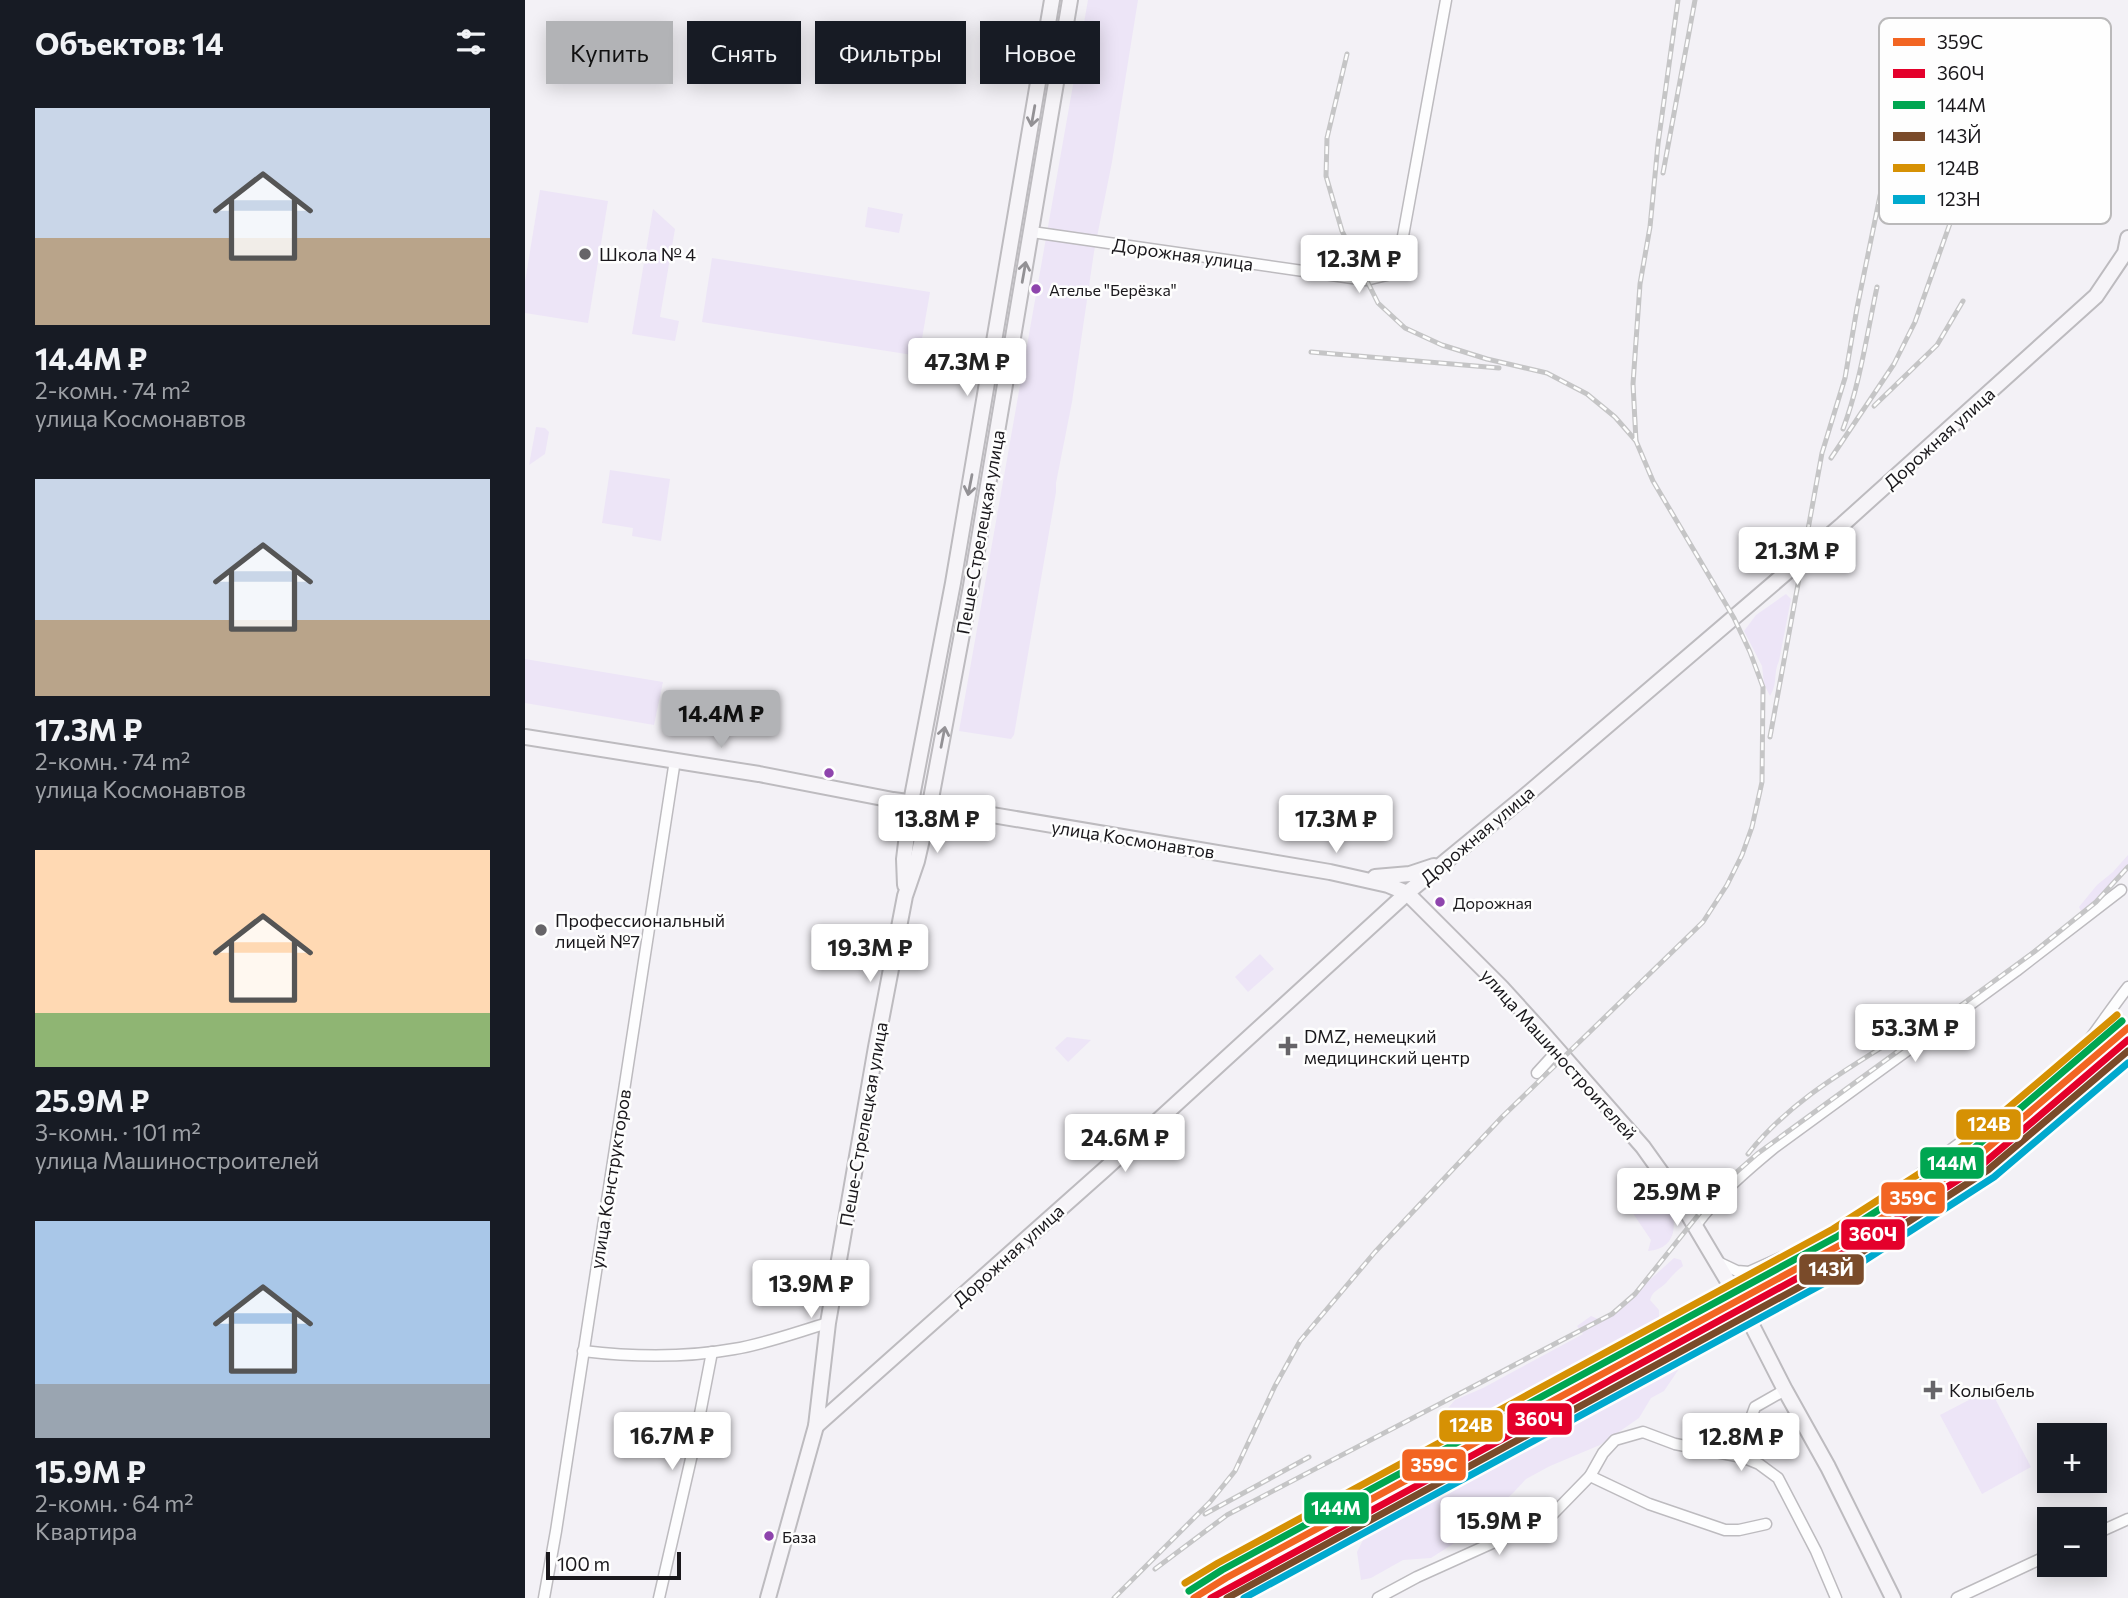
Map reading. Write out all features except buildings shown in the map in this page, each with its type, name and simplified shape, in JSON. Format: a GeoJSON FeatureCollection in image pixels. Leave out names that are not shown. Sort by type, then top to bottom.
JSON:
{"type":"FeatureCollection","features":[{"type":"Feature","properties":{"kind":"street","name":"Пеше-Стрелецкая улица"},"geometry":{"type":"LineString","coordinates":[[905,896],[904,859],[911,802],[953,583],[1052,0]]}},
{"type":"Feature","properties":{"kind":"street","name":"Пеше-Стрелецкая улица"},"geometry":{"type":"LineString","coordinates":[[768,1598],[816,1426],[828,1324],[876,1047],[905,896],[917,861],[930,804],[971,586],[1070,0]]}},
{"type":"Feature","properties":{"kind":"street","name":"Дорожная улица"},"geometry":{"type":"LineString","coordinates":[[1032,232],[1366,280],[1387,275],[1399,258],[1446,0]]}},
{"type":"Feature","properties":{"kind":"street","name":"Дорожная улица"},"geometry":{"type":"LineString","coordinates":[[816,1426],[1407,893],[1843,524],[2096,296],[2125,253],[2128,238]]}},
{"type":"Feature","properties":{"kind":"street","name":"улица Космонавтов"},"geometry":{"type":"LineString","coordinates":[[525,737],[675,760],[1361,878],[1388,884],[1407,893]]}},
{"type":"Feature","properties":{"kind":"street","name":"улица Конструкторов"},"geometry":{"type":"LineString","coordinates":[[544,1598],[675,760]]}},
{"type":"Feature","properties":{"kind":"street"},"geometry":{"type":"LineString","coordinates":[[1361,878],[1410,874],[1442,864]]}},
{"type":"Feature","properties":{"kind":"street"},"geometry":{"type":"LineString","coordinates":[[1696,1224],[1738,1177],[1775,1147],[2016,971],[2121,890]]}},
{"type":"Feature","properties":{"kind":"street","name":"улица Машиностроителей"},"geometry":{"type":"LineString","coordinates":[[1407,893],[1501,987],[1643,1147],[1673,1189],[1719,1262],[1785,1390],[1828,1466],[1893,1598]]}},
{"type":"Feature","properties":{"kind":"street"},"geometry":{"type":"LineString","coordinates":[[1719,1262],[1737,1271],[1749,1272],[1826,1237],[1875,1208],[1956,1145],[2000,1114],[2034,1095],[2060,1074],[2080,1052],[2128,987]]}},
{"type":"Feature","properties":{"kind":"street"},"geometry":{"type":"LineString","coordinates":[[1537,1073],[1558,1051]]}},
{"type":"Feature","properties":{"kind":"street"},"geometry":{"type":"LineString","coordinates":[[583,1351],[648,1356],[712,1352],[736,1349],[828,1324]]}},
{"type":"Feature","properties":{"kind":"street"},"geometry":{"type":"LineString","coordinates":[[659,1598],[712,1352]]}},
{"type":"Feature","properties":{"kind":"street"},"geometry":{"type":"LineString","coordinates":[[1742,1457],[1742,1443],[1755,1408],[1785,1390]]}},
{"type":"Feature","properties":{"kind":"street"},"geometry":{"type":"LineString","coordinates":[[1378,1598],[1416,1577],[1550,1517],[1590,1476],[1603,1453],[1615,1440],[1643,1432],[1675,1444],[1742,1457],[1759,1464],[1778,1478],[1816,1551],[1836,1598]]}},
{"type":"Feature","properties":{"kind":"street"},"geometry":{"type":"LineString","coordinates":[[1590,1476],[1649,1504],[1725,1530],[1766,1524]]}},
{"type":"Feature","properties":{"kind":"street"},"geometry":{"type":"LineString","coordinates":[[2107,1529],[2128,1519]]}},
{"type":"Feature","properties":{"kind":"street"},"geometry":{"type":"LineString","coordinates":[[1957,1598],[2037,1561]]}},
{"type":"Feature","properties":{"kind":"shaded area"},"geometry":{"type":"Polygon","coordinates":[[[1088,0],[1138,0],[1112,162],[1094,252],[1072,402],[1014,735],[1011,739],[959,731],[1073,84],[1100,84],[1100,21],[1084,21],[1088,0]]]}},
{"type":"Feature","properties":{"kind":"shaded area"},"geometry":{"type":"Polygon","coordinates":[[[540,190],[608,201],[588,323],[525,313],[525,282],[540,190]]]}},
{"type":"Feature","properties":{"kind":"shaded area"},"geometry":{"type":"Polygon","coordinates":[[[868,207],[903,214],[899,233],[865,227],[868,207]]]}},
{"type":"Feature","properties":{"kind":"shaded area"},"geometry":{"type":"Polygon","coordinates":[[[653,209],[675,229],[660,317],[679,321],[675,341],[632,334],[653,209]]]}},
{"type":"Feature","properties":{"kind":"shaded area"},"geometry":{"type":"Polygon","coordinates":[[[712,258],[930,292],[919,356],[702,322],[712,258]]]}},
{"type":"Feature","properties":{"kind":"shaded area"},"geometry":{"type":"Polygon","coordinates":[[[536,427],[545,428],[549,432],[545,454],[529,465],[536,427]]]}},
{"type":"Feature","properties":{"kind":"shaded area"},"geometry":{"type":"Polygon","coordinates":[[[610,470],[670,479],[661,541],[632,536],[633,528],[602,523],[610,470]]]}},
{"type":"Feature","properties":{"kind":"shaded area"},"geometry":{"type":"Polygon","coordinates":[[[1786,594],[1791,599],[1770,696],[1764,684],[1762,666],[1744,631],[1756,615],[1786,594]]]}},
{"type":"Feature","properties":{"kind":"shaded area"},"geometry":{"type":"Polygon","coordinates":[[[525,659],[663,682],[654,725],[525,703],[525,659]]]}},
{"type":"Feature","properties":{"kind":"shaded area"},"geometry":{"type":"Polygon","coordinates":[[[2128,855],[2128,867],[2096,902],[2082,913],[2079,907],[2128,855]]]}},
{"type":"Feature","properties":{"kind":"shaded area"},"geometry":{"type":"Polygon","coordinates":[[[1260,954],[1274,969],[1248,992],[1235,977],[1260,954]]]}},
{"type":"Feature","properties":{"kind":"shaded area"},"geometry":{"type":"Polygon","coordinates":[[[1067,1037],[1091,1040],[1068,1062],[1055,1048],[1067,1037]]]}},
{"type":"Feature","properties":{"kind":"shaded area"},"geometry":{"type":"Polygon","coordinates":[[[1627,1185],[1661,1194],[1667,1202],[1674,1229],[1666,1244],[1659,1249],[1648,1251],[1651,1240],[1624,1200],[1619,1197],[1621,1189],[1627,1185]]]}},
{"type":"Feature","properties":{"kind":"shaded area"},"geometry":{"type":"Polygon","coordinates":[[[1674,1258],[1681,1260],[1683,1266],[1650,1300],[1659,1310],[1659,1325],[1630,1341],[1608,1349],[1585,1367],[1554,1376],[1547,1382],[1544,1391],[1499,1410],[1484,1420],[1469,1418],[1451,1421],[1453,1413],[1448,1408],[1455,1400],[1483,1388],[1583,1334],[1577,1326],[1591,1316],[1598,1319],[1612,1314],[1674,1258]]]}},
{"type":"Feature","properties":{"kind":"shaded area"},"geometry":{"type":"Polygon","coordinates":[[[1675,1360],[1683,1363],[1664,1391],[1651,1398],[1639,1418],[1600,1445],[1526,1479],[1467,1535],[1431,1558],[1403,1560],[1371,1578],[1361,1580],[1357,1552],[1367,1532],[1401,1517],[1428,1497],[1527,1439],[1540,1437],[1563,1414],[1639,1386],[1675,1360]]]}},
{"type":"Feature","properties":{"kind":"shaded area"},"geometry":{"type":"Polygon","coordinates":[[[1990,1389],[2031,1467],[1982,1494],[1940,1415],[1990,1389]]]}},
{"type":"Feature","properties":{"kind":"railway"},"geometry":{"type":"LineString","coordinates":[[1636,441],[1633,384],[1640,284],[1650,227],[1658,144],[1678,0]]}},
{"type":"Feature","properties":{"kind":"railway"},"geometry":{"type":"LineString","coordinates":[[1663,173],[1695,0]]}},
{"type":"Feature","properties":{"kind":"railway"},"geometry":{"type":"LineString","coordinates":[[1114,1598],[1210,1502],[1235,1471],[1275,1386],[1300,1341],[1375,1252],[1503,1116],[1703,922],[1727,885],[1742,855],[1752,827],[1762,782],[1763,687],[1734,618],[1653,481],[1636,441],[1615,417],[1587,394],[1547,373],[1442,345],[1405,328],[1378,303],[1342,231],[1326,176],[1327,138],[1347,54]]}},
{"type":"Feature","properties":{"kind":"railway"},"geometry":{"type":"LineString","coordinates":[[1770,737],[1822,453],[1845,378],[1879,201]]}},
{"type":"Feature","properties":{"kind":"railway"},"geometry":{"type":"LineString","coordinates":[[1831,458],[1894,364],[1915,322],[1950,224]]}},
{"type":"Feature","properties":{"kind":"railway"},"geometry":{"type":"LineString","coordinates":[[1843,429],[1859,377],[1877,287]]}},
{"type":"Feature","properties":{"kind":"railway"},"geometry":{"type":"LineString","coordinates":[[1874,406],[1937,345],[1963,301]]}},
{"type":"Feature","properties":{"kind":"railway"},"geometry":{"type":"LineString","coordinates":[[1311,352],[1499,368]]}},
{"type":"Feature","properties":{"kind":"railway"},"geometry":{"type":"LineString","coordinates":[[1155,1569],[1227,1515],[1612,1314],[1635,1294],[1723,1184],[1757,1154],[2034,952],[2096,902],[2128,867]]}},
{"type":"Feature","properties":{"kind":"railway"},"geometry":{"type":"LineString","coordinates":[[1748,1154],[1794,1107],[1884,1046]]}},
{"type":"Feature","properties":{"kind":"railway"},"geometry":{"type":"LineString","coordinates":[[1205,1514],[1309,1457]]}},
{"type":"Feature","properties":{"kind":"transit line","name":"124В"},"geometry":{"type":"LineString","coordinates":[[1185,1583],[1833,1229],[1967,1143],[2117,1015]]}},
{"type":"Feature","properties":{"kind":"transit line","name":"144М"},"geometry":{"type":"LineString","coordinates":[[1189,1591],[1222,1570],[1838,1236],[1972,1150],[2122,1021]]}},
{"type":"Feature","properties":{"kind":"transit line","name":"359С"},"geometry":{"type":"LineString","coordinates":[[1194,1598],[1226,1578],[1842,1244],[1977,1157],[2128,1028]]}},
{"type":"Feature","properties":{"kind":"transit line","name":"360Ч"},"geometry":{"type":"LineString","coordinates":[[1211,1598],[1847,1251],[1983,1164],[2128,1040]]}},
{"type":"Feature","properties":{"kind":"transit line","name":"143Й"},"geometry":{"type":"LineString","coordinates":[[1227,1598],[1851,1259],[1988,1170],[2128,1051]]}},
{"type":"Feature","properties":{"kind":"transit line","name":"123Н"},"geometry":{"type":"LineString","coordinates":[[1244,1598],[1856,1266],[1994,1177],[2128,1063]]}},
{"type":"Feature","properties":{"kind":"place","name":"Школа № 4"},"geometry":{"type":"Point","coordinates":[585,254]}},
{"type":"Feature","properties":{"kind":"place","name":"Ателье \"Берёзка\""},"geometry":{"type":"Point","coordinates":[1036,289]}},
{"type":"Feature","properties":{"kind":"place","name":"Дорожная"},"geometry":{"type":"Point","coordinates":[1440,902]}},
{"type":"Feature","properties":{"kind":"place","name":"Профессиональный лицей №7"},"geometry":{"type":"Point","coordinates":[541,930]}},
{"type":"Feature","properties":{"kind":"place","name":"DMZ, немецкий медицинский центр"},"geometry":{"type":"Point","coordinates":[1288,1046]}},
{"type":"Feature","properties":{"kind":"place","name":"Колыбель"},"geometry":{"type":"Point","coordinates":[1933,1390]}},
{"type":"Feature","properties":{"kind":"place","name":"База"},"geometry":{"type":"Point","coordinates":[769,1536]}}]}
